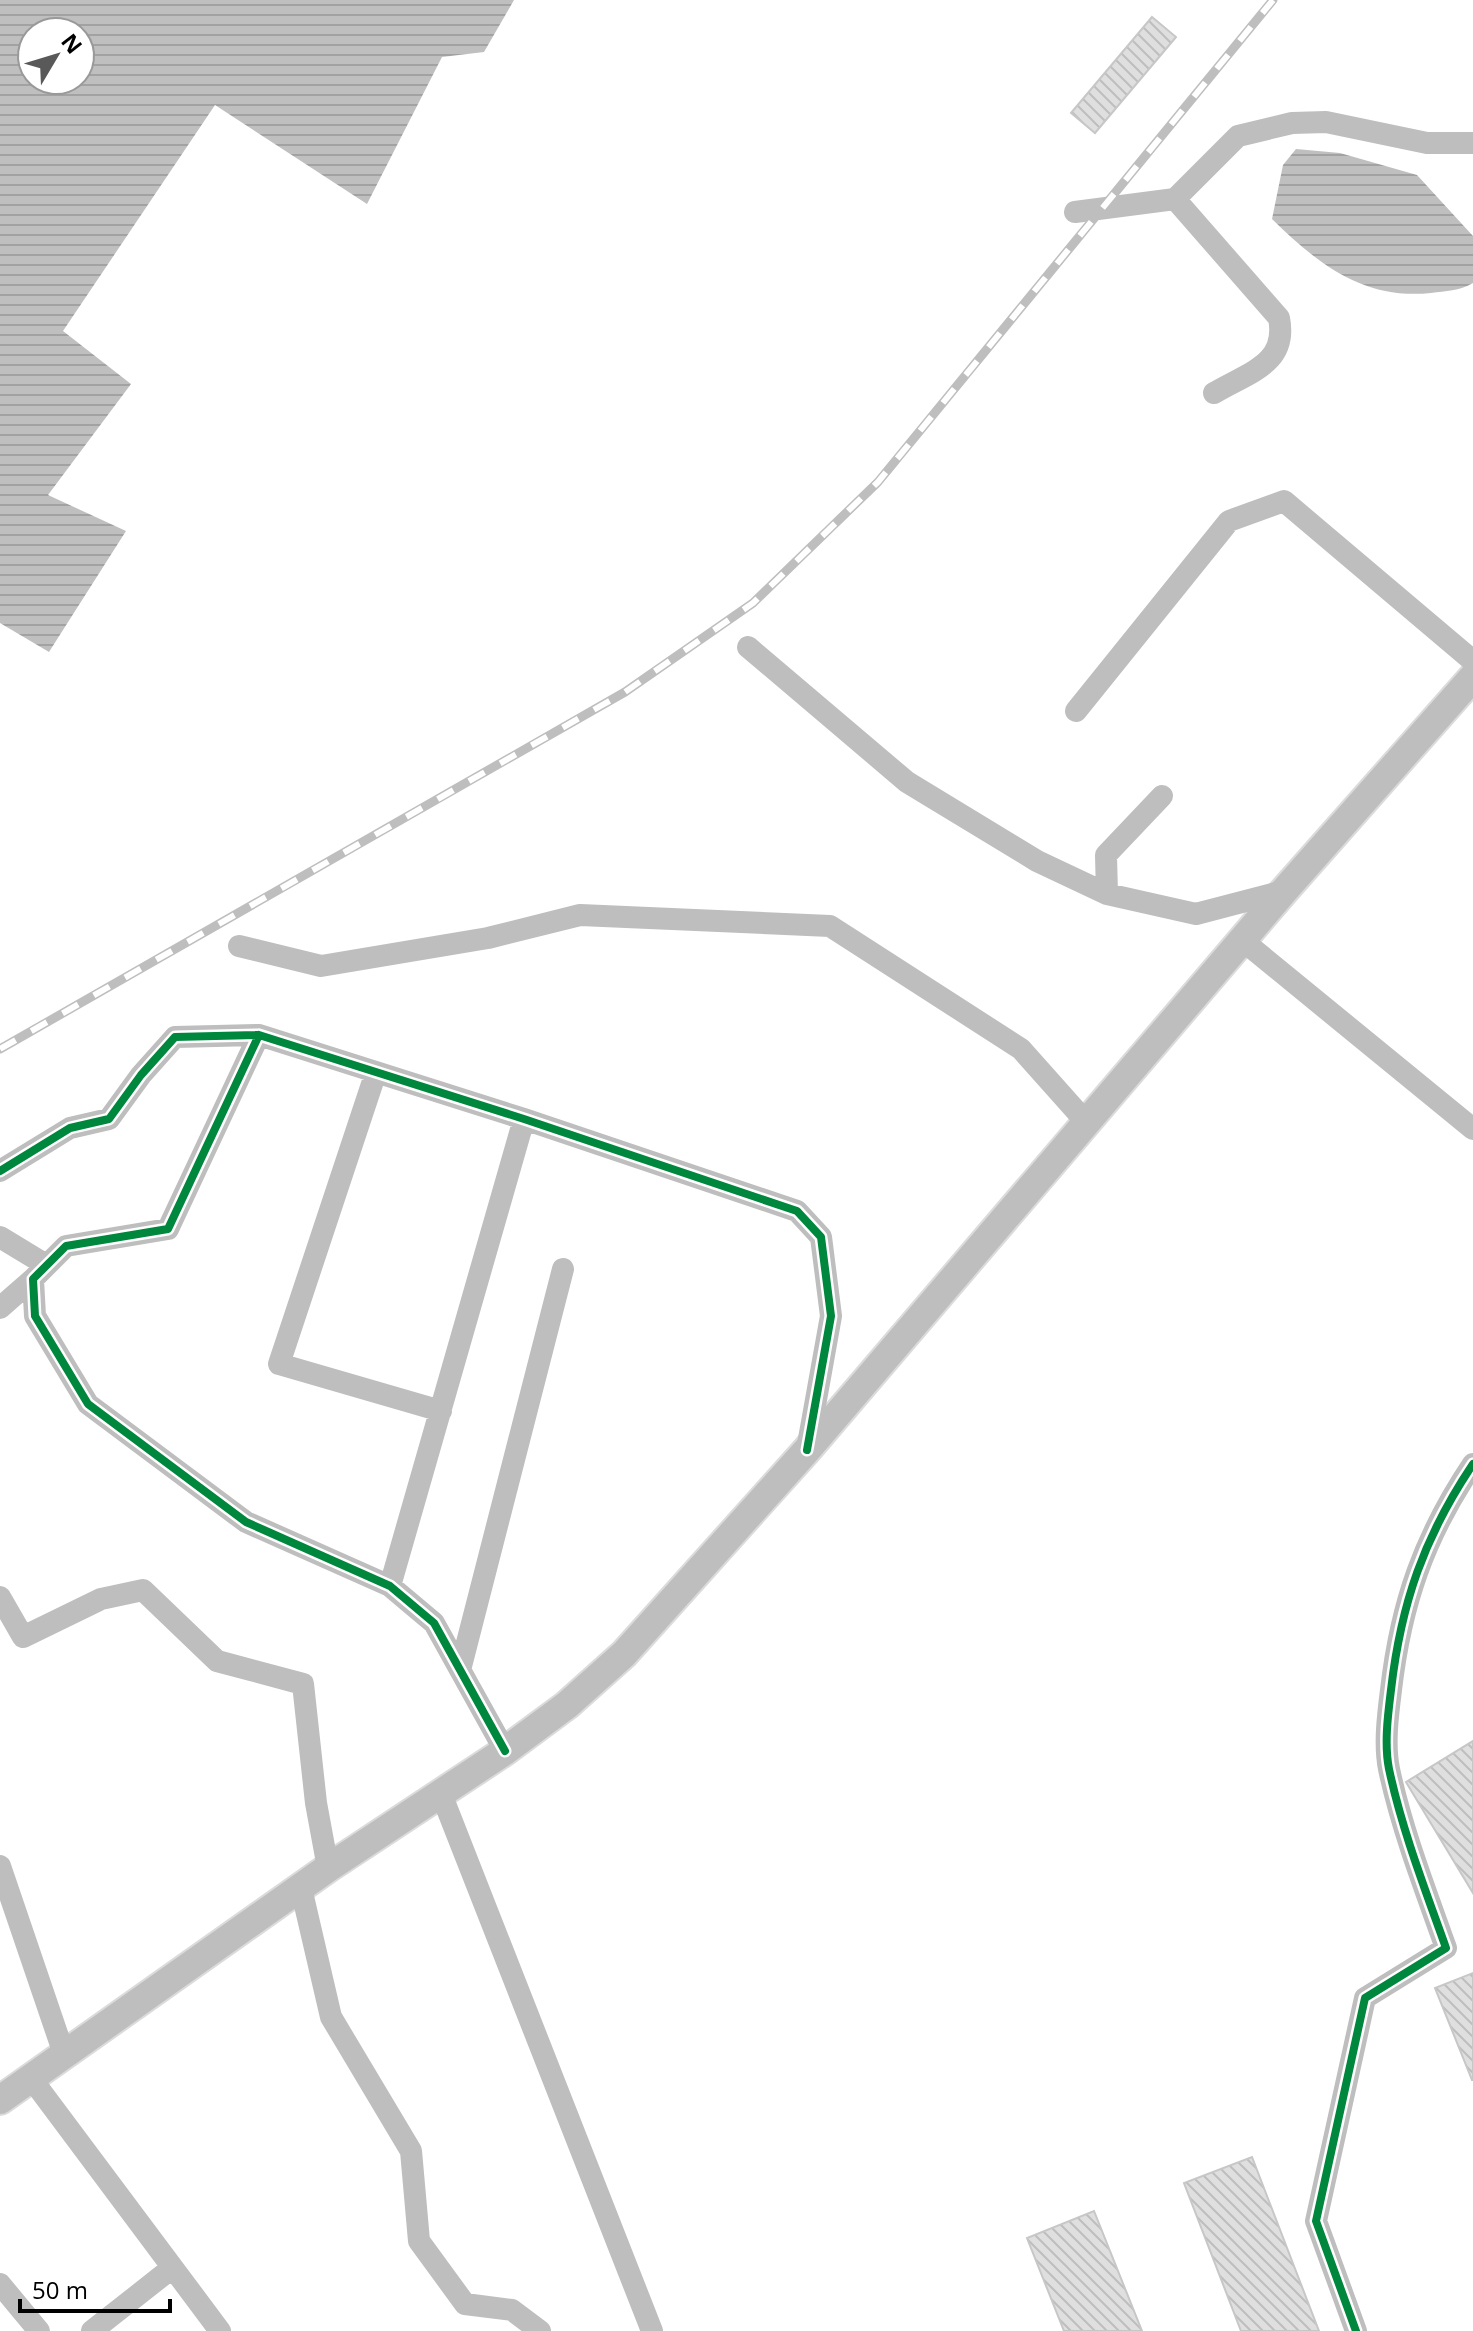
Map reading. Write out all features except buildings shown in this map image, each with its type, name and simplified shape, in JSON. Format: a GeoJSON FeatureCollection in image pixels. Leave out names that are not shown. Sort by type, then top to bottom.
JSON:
{"type":"FeatureCollection","features":[{"type":"Feature","properties":{"kind":"main road"},"geometry":{"type":"LineString","coordinates":[[0,2100],[328,1868],[442,1796],[505,1751],[567,1705],[624,1654],[807,1450],[1284,891],[1473,677]]}},
{"type":"Feature","properties":{"kind":"street"},"geometry":{"type":"LineString","coordinates":[[1075,212],[1175,199],[1238,136],[1292,123],[1326,122],[1427,143],[1473,143]]}},
{"type":"Feature","properties":{"kind":"street"},"geometry":{"type":"LineString","coordinates":[[1175,199],[1279,318],[1283,340],[1274,357],[1214,393]]}},
{"type":"Feature","properties":{"kind":"street"},"geometry":{"type":"LineString","coordinates":[[1076,711],[1229,521],[1284,501],[1473,661]]}},
{"type":"Feature","properties":{"kind":"street"},"geometry":{"type":"LineString","coordinates":[[748,647],[907,782],[1037,861],[1107,894],[1196,914],[1284,891]]}},
{"type":"Feature","properties":{"kind":"street"},"geometry":{"type":"LineString","coordinates":[[1107,894],[1106,855],[1162,796]]}},
{"type":"Feature","properties":{"kind":"street"},"geometry":{"type":"LineString","coordinates":[[239,946],[321,966],[488,938],[580,915],[830,926],[1021,1049],[1086,1122]]}},
{"type":"Feature","properties":{"kind":"street"},"geometry":{"type":"LineString","coordinates":[[1242,940],[1473,1129]]}},
{"type":"Feature","properties":{"kind":"street"},"geometry":{"type":"LineString","coordinates":[[0,1308],[66,1246],[168,1229],[259,1035]]}},
{"type":"Feature","properties":{"kind":"street"},"geometry":{"type":"LineString","coordinates":[[0,1171],[70,1128],[109,1119],[141,1075],[175,1037],[259,1035],[524,1119],[797,1211],[821,1237],[831,1316],[807,1450]]}},
{"type":"Feature","properties":{"kind":"street"},"geometry":{"type":"LineString","coordinates":[[376,1072],[279,1364],[441,1411]]}},
{"type":"Feature","properties":{"kind":"street"},"geometry":{"type":"LineString","coordinates":[[390,1586],[524,1119]]}},
{"type":"Feature","properties":{"kind":"street"},"geometry":{"type":"LineString","coordinates":[[0,1237],[39,1272]]}},
{"type":"Feature","properties":{"kind":"street"},"geometry":{"type":"LineString","coordinates":[[460,1670],[563,1269]]}},
{"type":"Feature","properties":{"kind":"street"},"geometry":{"type":"LineString","coordinates":[[39,1272],[35,1316],[88,1404],[246,1522],[390,1586],[434,1623],[505,1751]]}},
{"type":"Feature","properties":{"kind":"street"},"geometry":{"type":"LineString","coordinates":[[1356,2331],[1316,2221],[1365,1998],[1446,1948],[1405,1830],[1388,1765],[1388,1712],[1398,1629],[1421,1559],[1451,1498],[1473,1464]]}},
{"type":"Feature","properties":{"kind":"street"},"geometry":{"type":"LineString","coordinates":[[0,1597],[23,1637],[101,1599],[143,1590],[217,1661],[303,1684],[316,1803],[328,1868]]}},
{"type":"Feature","properties":{"kind":"street"},"geometry":{"type":"LineString","coordinates":[[442,1796],[652,2331]]}},
{"type":"Feature","properties":{"kind":"street"},"geometry":{"type":"LineString","coordinates":[[0,1866],[64,2054]]}},
{"type":"Feature","properties":{"kind":"street"},"geometry":{"type":"LineString","coordinates":[[301,1888],[331,2017],[411,2151],[419,2241],[465,2304],[512,2310],[540,2331]]}},
{"type":"Feature","properties":{"kind":"street"},"geometry":{"type":"LineString","coordinates":[[31,2078],[220,2331]]}},
{"type":"Feature","properties":{"kind":"street"},"geometry":{"type":"LineString","coordinates":[[92,2331],[172,2268]]}},
{"type":"Feature","properties":{"kind":"street"},"geometry":{"type":"LineString","coordinates":[[0,2284],[39,2331]]}},
{"type":"Feature","properties":{"kind":"shaded area"},"geometry":{"type":"Polygon","coordinates":[[[0,0],[514,0],[484,52],[442,57],[367,204],[215,105],[63,331],[131,384],[48,495],[126,531],[49,652],[0,623],[0,0]]]}},
{"type":"Feature","properties":{"kind":"shaded area"},"geometry":{"type":"Polygon","coordinates":[[[1296,149],[1340,153],[1417,175],[1473,236],[1473,283],[1431,293],[1384,291],[1343,276],[1307,251],[1272,219],[1283,165],[1296,149]]]}},
{"type":"Feature","properties":{"kind":"railway"},"geometry":{"type":"LineString","coordinates":[[0,1049],[625,692],[753,603],[878,482],[1273,0]]}},
{"type":"Feature","properties":{"kind":"cycle path"},"geometry":{"type":"LineString","coordinates":[[259,1035],[168,1229],[66,1246],[33,1279],[35,1316],[88,1404],[246,1522],[390,1586],[434,1623],[505,1751]]}},
{"type":"Feature","properties":{"kind":"cycle path"},"geometry":{"type":"LineString","coordinates":[[0,1171],[70,1128],[109,1119],[141,1075],[175,1037],[259,1035],[524,1119],[797,1211],[821,1237],[831,1316],[807,1450]]}},
{"type":"Feature","properties":{"kind":"cycle path"},"geometry":{"type":"LineString","coordinates":[[1356,2331],[1316,2221],[1365,1998],[1446,1948],[1394,1792],[1387,1729],[1395,1658],[1417,1572],[1441,1518],[1473,1464]]}}]}
